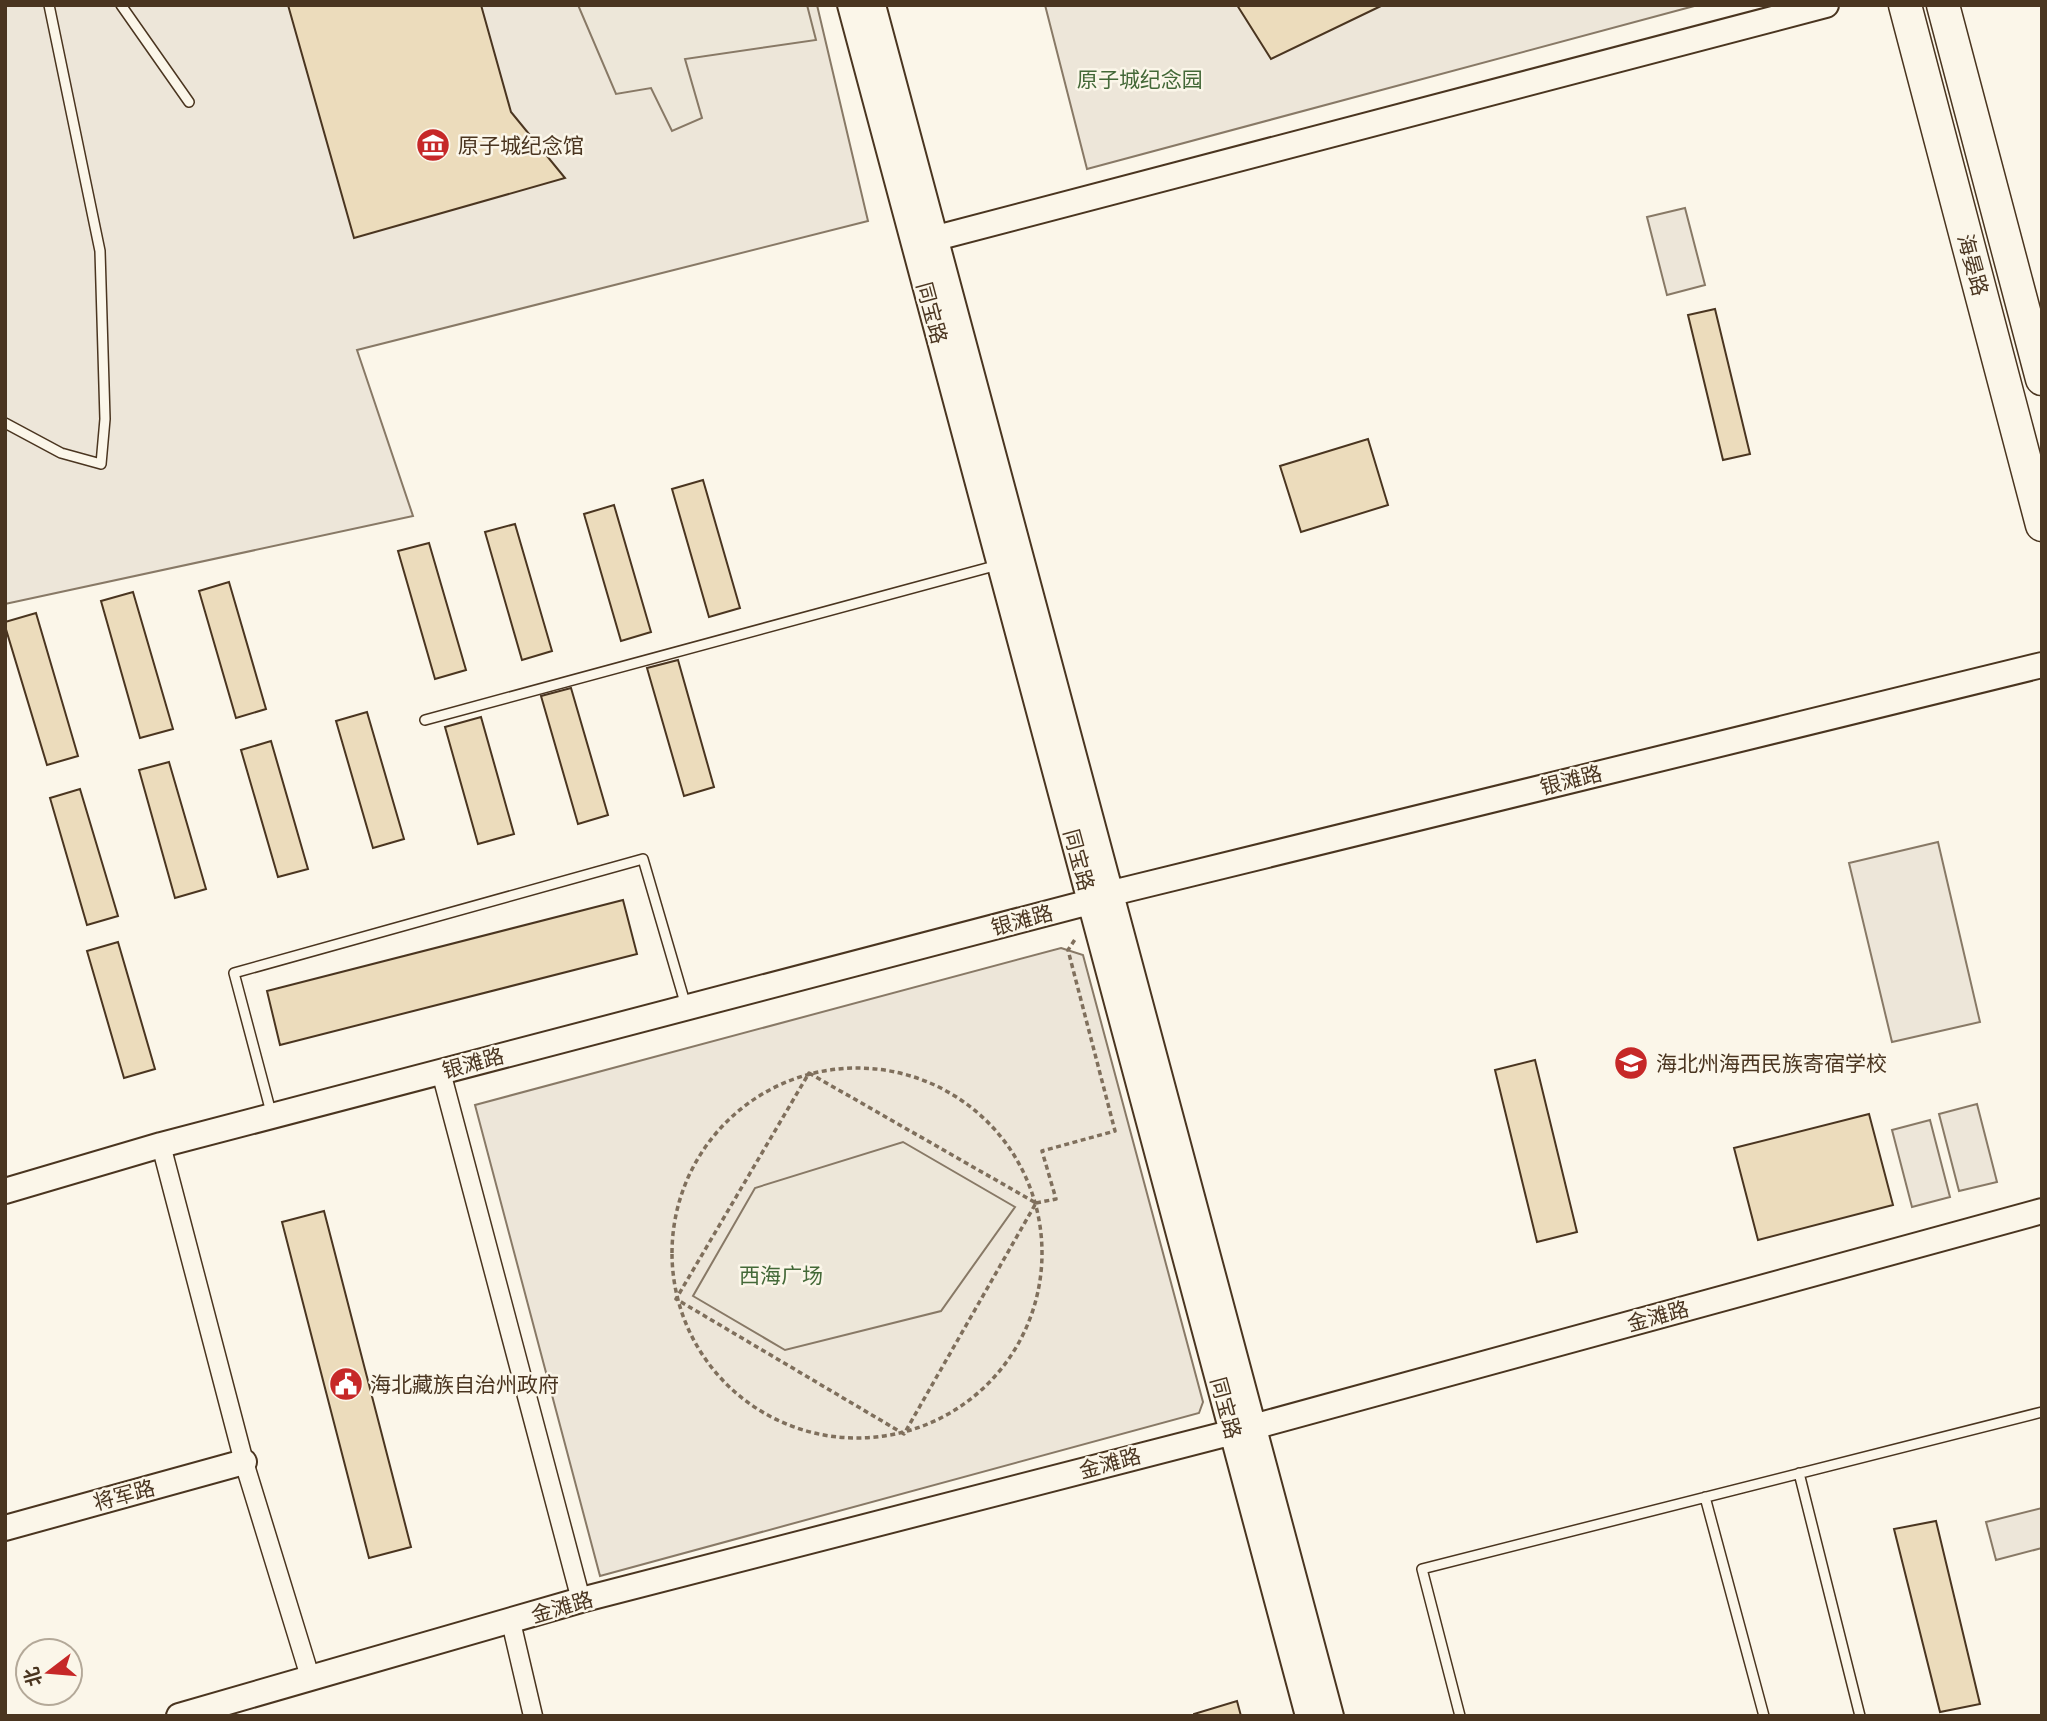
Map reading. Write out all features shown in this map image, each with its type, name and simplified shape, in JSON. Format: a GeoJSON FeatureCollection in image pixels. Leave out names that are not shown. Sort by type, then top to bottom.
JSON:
{"type":"FeatureCollection","features":[{"type":"Feature","properties":{"kind":"highway","name":"海晏路"},"geometry":{"type":"LineString","coordinates":[[1905,5],[2036,483],[2042,525]]}},
{"type":"Feature","properties":{"kind":"highway","name":"海晏路"},"geometry":{"type":"LineString","coordinates":[[1943,5],[2042,379]]}},
{"type":"Feature","properties":{"kind":"street","name":"同宝路"},"geometry":{"type":"LineString","coordinates":[[850,5],[924,241],[1050,673],[1101,898]]}},
{"type":"Feature","properties":{"kind":"street","name":"同宝路"},"geometry":{"type":"LineString","coordinates":[[873,5],[924,241],[1000,564],[1101,898],[1243,1429],[1331,1716]]}},
{"type":"Feature","properties":{"kind":"street"},"geometry":{"type":"LineString","coordinates":[[924,241],[1826,5]]}},
{"type":"Feature","properties":{"kind":"street","name":"银滩路"},"geometry":{"type":"LineString","coordinates":[[5,1191],[161,1145],[1101,898],[2042,665]]}},
{"type":"Feature","properties":{"kind":"street"},"geometry":{"type":"LineString","coordinates":[[441,1072],[582,1600]]}},
{"type":"Feature","properties":{"kind":"street"},"geometry":{"type":"LineString","coordinates":[[161,1145],[244,1462],[311,1680]]}},
{"type":"Feature","properties":{"kind":"street","name":"金滩路"},"geometry":{"type":"LineString","coordinates":[[179,1716],[582,1600],[1243,1429],[2042,1211]]}},
{"type":"Feature","properties":{"kind":"street","name":"同宝路"},"geometry":{"type":"LineString","coordinates":[[1243,1429],[1308,1716]]}},
{"type":"Feature","properties":{"kind":"street","name":"将军路"},"geometry":{"type":"LineString","coordinates":[[5,1528],[244,1462]]}},
{"type":"Feature","properties":{"kind":"street"},"geometry":{"type":"LineString","coordinates":[[511,1622],[533,1716]]}},
{"type":"Feature","properties":{"kind":"lane"},"geometry":{"type":"LineString","coordinates":[[5,423],[61,453],[101,464],[105,419],[100,251],[49,5]]}},
{"type":"Feature","properties":{"kind":"lane"},"geometry":{"type":"LineString","coordinates":[[121,5],[189,102]]}},
{"type":"Feature","properties":{"kind":"lane"},"geometry":{"type":"LineString","coordinates":[[425,720],[1000,564]]}},
{"type":"Feature","properties":{"kind":"lane"},"geometry":{"type":"LineString","coordinates":[[272,1116],[234,973],[643,859],[686,1008]]}},
{"type":"Feature","properties":{"kind":"lane"},"geometry":{"type":"LineString","coordinates":[[1460,1716],[1422,1569],[2042,1412]]}},
{"type":"Feature","properties":{"kind":"lane"},"geometry":{"type":"LineString","coordinates":[[1799,1473],[1860,1716]]}},
{"type":"Feature","properties":{"kind":"lane"},"geometry":{"type":"LineString","coordinates":[[1705,1497],[1764,1716]]}},
{"type":"Feature","properties":{"kind":"path"},"geometry":{"type":"LineString","coordinates":[[809,1073],[1036,1203],[1056,1199],[1042,1151],[1115,1132],[1068,950],[1076,938]]}},
{"type":"Feature","properties":{"kind":"path"},"geometry":{"type":"LineString","coordinates":[[867,1067],[923,1079],[974,1108],[1012,1151],[1036,1203],[1043,1262],[1041,1274],[1031,1320],[1002,1371],[958,1411],[904,1434],[846,1440],[789,1427],[768,1415],[738,1397],[700,1353],[676,1299],[671,1241],[673,1230],[684,1185],[713,1134],[756,1096],[809,1073],[867,1067]]}},
{"type":"Feature","properties":{"kind":"path"},"geometry":{"type":"LineString","coordinates":[[676,1299],[809,1073]]}},
{"type":"Feature","properties":{"kind":"path"},"geometry":{"type":"LineString","coordinates":[[904,1434],[1036,1203]]}},
{"type":"Feature","properties":{"kind":"path"},"geometry":{"type":"LineString","coordinates":[[676,1299],[904,1434]]}},
{"type":"Feature","properties":{"kind":"green space"},"geometry":{"type":"Polygon","coordinates":[[[5,5],[817,5],[868,221],[357,350],[413,516],[5,604],[5,5]]]}},
{"type":"Feature","properties":{"kind":"green space","name":"原子城纪念园"},"geometry":{"type":"Polygon","coordinates":[[[1045,5],[1698,5],[1087,169],[1045,5]]]}},
{"type":"Feature","properties":{"kind":"green space"},"geometry":{"type":"Polygon","coordinates":[[[1685,208],[1705,285],[1667,295],[1647,217],[1685,208]]]}},
{"type":"Feature","properties":{"kind":"green space"},"geometry":{"type":"Polygon","coordinates":[[[1938,842],[1980,1022],[1892,1042],[1849,863],[1938,842]]]}},
{"type":"Feature","properties":{"kind":"green space","name":"西海广场"},"geometry":{"type":"Polygon","coordinates":[[[1061,948],[1083,955],[1203,1402],[1199,1413],[600,1576],[475,1105],[1061,948]]]}},
{"type":"Feature","properties":{"kind":"green space"},"geometry":{"type":"Polygon","coordinates":[[[1977,1104],[1997,1182],[1959,1191],[1939,1114],[1977,1104]]]}},
{"type":"Feature","properties":{"kind":"green space"},"geometry":{"type":"Polygon","coordinates":[[[1930,1120],[1950,1197],[1912,1207],[1892,1130],[1930,1120]]]}},
{"type":"Feature","properties":{"kind":"green space"},"geometry":{"type":"Polygon","coordinates":[[[2042,1508],[2042,1548],[1996,1560],[1986,1522],[2042,1508]]]}},
{"type":"Feature","properties":{"kind":"shaded area"},"geometry":{"type":"Polygon","coordinates":[[[578,5],[807,5],[816,40],[685,59],[702,118],[672,131],[651,88],[616,94],[578,5]]]}},
{"type":"Feature","properties":{"kind":"shaded area"},"geometry":{"type":"Polygon","coordinates":[[[903,1142],[1015,1207],[941,1311],[785,1350],[693,1296],[755,1188],[903,1142]]]}},
{"type":"Feature","properties":{"kind":"building","name":"原子城纪念馆"},"geometry":{"type":"Polygon","coordinates":[[[288,5],[481,5],[511,112],[565,178],[354,238],[288,5]]]}},
{"type":"Feature","properties":{"kind":"building"},"geometry":{"type":"Polygon","coordinates":[[[1237,5],[1383,5],[1271,59],[1237,5]]]}},
{"type":"Feature","properties":{"kind":"building"},"geometry":{"type":"Polygon","coordinates":[[[1715,309],[1750,454],[1723,460],[1688,315],[1715,309]]]}},
{"type":"Feature","properties":{"kind":"building"},"geometry":{"type":"Polygon","coordinates":[[[1368,439],[1388,505],[1301,532],[1280,466],[1368,439]]]}},
{"type":"Feature","properties":{"kind":"building"},"geometry":{"type":"Polygon","coordinates":[[[703,480],[740,608],[709,617],[672,489],[703,480]]]}},
{"type":"Feature","properties":{"kind":"building"},"geometry":{"type":"Polygon","coordinates":[[[614,505],[651,632],[621,641],[584,514],[614,505]]]}},
{"type":"Feature","properties":{"kind":"building"},"geometry":{"type":"Polygon","coordinates":[[[515,524],[552,651],[522,660],[485,532],[515,524]]]}},
{"type":"Feature","properties":{"kind":"building"},"geometry":{"type":"Polygon","coordinates":[[[429,543],[466,670],[435,679],[398,551],[429,543]]]}},
{"type":"Feature","properties":{"kind":"building"},"geometry":{"type":"Polygon","coordinates":[[[229,582],[266,709],[236,718],[199,591],[229,582]]]}},
{"type":"Feature","properties":{"kind":"building"},"geometry":{"type":"Polygon","coordinates":[[[133,592],[173,729],[140,738],[101,601],[133,592]]]}},
{"type":"Feature","properties":{"kind":"building"},"geometry":{"type":"Polygon","coordinates":[[[36,613],[78,756],[47,765],[5,626],[5,622],[36,613]]]}},
{"type":"Feature","properties":{"kind":"building"},"geometry":{"type":"Polygon","coordinates":[[[678,660],[714,787],[684,796],[647,668],[678,660]]]}},
{"type":"Feature","properties":{"kind":"building"},"geometry":{"type":"Polygon","coordinates":[[[571,688],[608,815],[578,824],[541,696],[571,688]]]}},
{"type":"Feature","properties":{"kind":"building"},"geometry":{"type":"Polygon","coordinates":[[[367,712],[404,839],[373,848],[336,721],[367,712]]]}},
{"type":"Feature","properties":{"kind":"building"},"geometry":{"type":"Polygon","coordinates":[[[481,717],[514,834],[478,844],[445,727],[481,717]]]}},
{"type":"Feature","properties":{"kind":"building"},"geometry":{"type":"Polygon","coordinates":[[[271,741],[308,869],[278,877],[241,750],[271,741]]]}},
{"type":"Feature","properties":{"kind":"building"},"geometry":{"type":"Polygon","coordinates":[[[169,762],[206,889],[175,898],[139,770],[169,762]]]}},
{"type":"Feature","properties":{"kind":"building"},"geometry":{"type":"Polygon","coordinates":[[[80,789],[118,916],[87,925],[50,798],[80,789]]]}},
{"type":"Feature","properties":{"kind":"building"},"geometry":{"type":"Polygon","coordinates":[[[623,900],[637,954],[280,1045],[267,991],[623,900]]]}},
{"type":"Feature","properties":{"kind":"building"},"geometry":{"type":"Polygon","coordinates":[[[118,942],[155,1069],[124,1078],[87,951],[118,942]]]}},
{"type":"Feature","properties":{"kind":"building"},"geometry":{"type":"Polygon","coordinates":[[[1535,1060],[1577,1232],[1537,1242],[1495,1070],[1535,1060]]]}},
{"type":"Feature","properties":{"kind":"building"},"geometry":{"type":"Polygon","coordinates":[[[1869,1114],[1893,1205],[1758,1240],[1734,1148],[1869,1114]]]}},
{"type":"Feature","properties":{"kind":"building","name":"海北藏族自治州政府"},"geometry":{"type":"Polygon","coordinates":[[[324,1211],[411,1547],[369,1558],[282,1222],[324,1211]]]}},
{"type":"Feature","properties":{"kind":"building"},"geometry":{"type":"Polygon","coordinates":[[[1936,1521],[1980,1704],[1940,1712],[1894,1529],[1936,1521]]]}},
{"type":"Feature","properties":{"kind":"building"},"geometry":{"type":"Polygon","coordinates":[[[1237,1701],[1241,1716],[1194,1716],[1194,1714],[1237,1701]]]}},
{"type":"Feature","properties":{"kind":"place","name":"原子城纪念馆"},"geometry":{"type":"Point","coordinates":[433,145]}},
{"type":"Feature","properties":{"kind":"place","name":"海北州海西民族寄宿学校"},"geometry":{"type":"Point","coordinates":[1631,1063]}},
{"type":"Feature","properties":{"kind":"place","name":"海北藏族自治州政府"},"geometry":{"type":"Point","coordinates":[346,1384]}}]}
